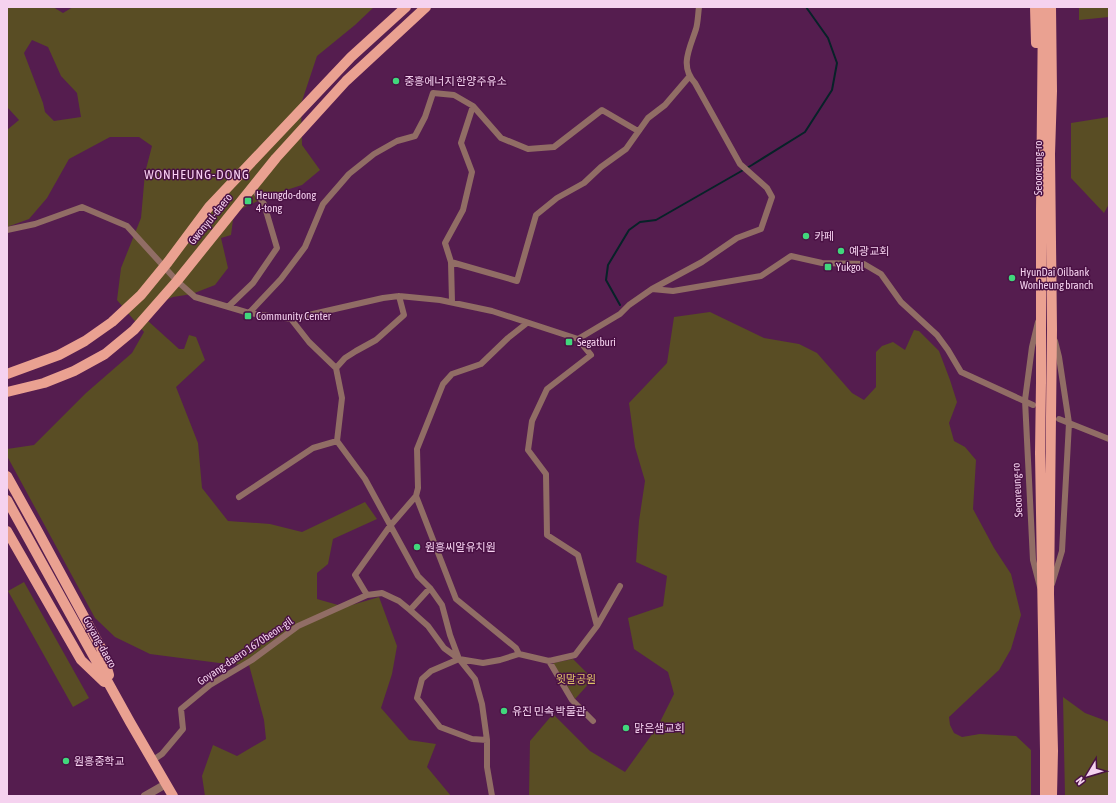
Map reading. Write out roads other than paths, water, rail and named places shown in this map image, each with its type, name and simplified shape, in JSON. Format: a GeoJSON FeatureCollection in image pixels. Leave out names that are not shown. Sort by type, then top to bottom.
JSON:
{"type":"FeatureCollection","features":[{"type":"Feature","properties":{"kind":"main road","name":"Gwonyul-daero"},"geometry":{"type":"LineString","coordinates":[[7,374],[59,355],[85,341],[112,322],[141,295],[209,207],[351,57],[406,7]]}},
{"type":"Feature","properties":{"kind":"main road","name":"Gwonyul-daero"},"geometry":{"type":"LineString","coordinates":[[10,393],[74,371],[105,354],[134,330],[177,280],[276,158],[346,81],[426,7]]}},
{"type":"Feature","properties":{"kind":"main road"},"geometry":{"type":"LineString","coordinates":[[1035,7],[1038,84],[1042,103]]}},
{"type":"Feature","properties":{"kind":"main road","name":"Seooreung-ro"},"geometry":{"type":"LineString","coordinates":[[1043,7],[1040,453],[1053,751],[1052,796]]}},
{"type":"Feature","properties":{"kind":"main road","name":"Seooreung-ro"},"geometry":{"type":"LineString","coordinates":[[1045,796],[1046,593],[1052,329],[1050,162],[1052,90],[1051,7]]}},
{"type":"Feature","properties":{"kind":"main road"},"geometry":{"type":"LineString","coordinates":[[1052,90],[1057,61],[1057,7]]}},
{"type":"Feature","properties":{"kind":"main road"},"geometry":{"type":"LineString","coordinates":[[7,476],[101,648],[113,690]]}},
{"type":"Feature","properties":{"kind":"main road","name":"Goyang-daero"},"geometry":{"type":"LineString","coordinates":[[7,500],[173,796]]}},
{"type":"Feature","properties":{"kind":"main road"},"geometry":{"type":"LineString","coordinates":[[9,538],[81,660],[113,690]]}},
{"type":"Feature","properties":{"kind":"street"},"geometry":{"type":"LineString","coordinates":[[578,339],[620,314],[629,305],[652,289],[702,262],[737,238],[761,229],[772,197],[767,188],[740,164],[695,83],[689,77],[686,57],[696,27],[699,7]]}},
{"type":"Feature","properties":{"kind":"street"},"geometry":{"type":"LineString","coordinates":[[451,262],[518,281],[536,215],[557,198],[584,183],[601,167],[626,149],[648,118],[665,105],[689,77]]}},
{"type":"Feature","properties":{"kind":"street"},"geometry":{"type":"LineString","coordinates":[[250,313],[281,279],[305,247],[323,204],[349,174],[374,154],[397,141],[415,136],[425,117],[433,93],[454,95],[473,106],[501,138],[528,149],[554,147],[602,110],[638,131]]}},
{"type":"Feature","properties":{"kind":"street"},"geometry":{"type":"LineString","coordinates":[[452,302],[451,262],[445,243],[463,210],[472,172],[461,143],[473,106]]}},
{"type":"Feature","properties":{"kind":"street"},"geometry":{"type":"LineString","coordinates":[[229,306],[253,283],[277,248],[264,204],[252,187]]}},
{"type":"Feature","properties":{"kind":"street"},"geometry":{"type":"LineString","coordinates":[[7,230],[35,224],[82,207],[126,226],[194,297],[250,313],[291,320],[383,298],[399,296],[452,302],[492,311],[578,339],[591,355],[547,389],[532,421],[528,450],[546,474],[547,535],[578,555],[597,626]]}},
{"type":"Feature","properties":{"kind":"street"},"geometry":{"type":"LineString","coordinates":[[652,289],[673,291],[761,276],[791,256],[822,263],[864,264],[881,274],[901,302],[937,335],[961,372],[1025,400],[1033,405]]}},
{"type":"Feature","properties":{"kind":"street"},"geometry":{"type":"LineString","coordinates":[[336,368],[345,358],[356,350],[376,340],[404,315],[399,296]]}},
{"type":"Feature","properties":{"kind":"street","name":"Seooreung-ro"},"geometry":{"type":"LineString","coordinates":[[1041,313],[1032,346],[1025,400],[1033,560],[1037,578],[1046,593]]}},
{"type":"Feature","properties":{"kind":"street"},"geometry":{"type":"LineString","coordinates":[[291,320],[309,342],[336,368],[342,398],[337,441],[365,479],[418,576],[430,588],[442,605],[450,635],[459,658],[475,679],[482,704],[487,740],[487,767],[492,796]]}},
{"type":"Feature","properties":{"kind":"street"},"geometry":{"type":"LineString","coordinates":[[367,595],[355,575],[390,526],[416,496],[418,488],[417,449],[443,384],[452,374],[482,364],[508,338],[527,323]]}},
{"type":"Feature","properties":{"kind":"street","name":"Seooreung-ro"},"geometry":{"type":"LineString","coordinates":[[1046,593],[1062,551],[1069,424],[1059,357],[1052,329]]}},
{"type":"Feature","properties":{"kind":"street"},"geometry":{"type":"LineString","coordinates":[[1060,419],[1069,424],[1109,439]]}},
{"type":"Feature","properties":{"kind":"street"},"geometry":{"type":"LineString","coordinates":[[239,497],[313,448],[337,441]]}},
{"type":"Feature","properties":{"kind":"street"},"geometry":{"type":"LineString","coordinates":[[416,496],[456,598],[516,648],[519,654],[549,661],[575,654],[597,626],[620,586]]}},
{"type":"Feature","properties":{"kind":"street"},"geometry":{"type":"LineString","coordinates":[[410,610],[430,588]]}},
{"type":"Feature","properties":{"kind":"street","name":"Goyang-daero 1670beon-gil"},"geometry":{"type":"LineString","coordinates":[[153,760],[162,754],[182,729],[181,709],[210,685],[252,660],[298,626],[367,595],[382,592],[399,601],[428,626],[444,648],[459,658],[483,664],[519,654]]}},
{"type":"Feature","properties":{"kind":"street"},"geometry":{"type":"LineString","coordinates":[[459,658],[431,671],[422,679],[417,698],[440,727],[472,739],[487,740]]}},
{"type":"Feature","properties":{"kind":"street"},"geometry":{"type":"LineString","coordinates":[[549,661],[572,700],[593,721]]}},
{"type":"Feature","properties":{"kind":"street"},"geometry":{"type":"LineString","coordinates":[[145,796],[166,784]]}},
{"type":"Feature","properties":{"kind":"waterway"},"geometry":{"type":"LineString","coordinates":[[620,305],[606,280],[608,265],[629,230],[640,222],[656,220],[752,165],[805,132],[832,90],[837,63],[828,38],[806,7]]}},
{"type":"Feature","properties":{"kind":"place","name":"중흥에너지 한양주유소"},"geometry":{"type":"Point","coordinates":[396,81]}},
{"type":"Feature","properties":{"kind":"place","name":"Heungdo-dong 4-tong"},"geometry":{"type":"Point","coordinates":[248,201]}},
{"type":"Feature","properties":{"kind":"place","name":"카페"},"geometry":{"type":"Point","coordinates":[806,236]}},
{"type":"Feature","properties":{"kind":"place","name":"예광교회"},"geometry":{"type":"Point","coordinates":[841,251]}},
{"type":"Feature","properties":{"kind":"place","name":"Yukgol"},"geometry":{"type":"Point","coordinates":[828,267]}},
{"type":"Feature","properties":{"kind":"place","name":"HyunDai Oilbank Wonheung branch"},"geometry":{"type":"Point","coordinates":[1012,278]}},
{"type":"Feature","properties":{"kind":"place","name":"Community Center"},"geometry":{"type":"Point","coordinates":[248,316]}},
{"type":"Feature","properties":{"kind":"place","name":"Segatburi"},"geometry":{"type":"Point","coordinates":[569,342]}},
{"type":"Feature","properties":{"kind":"place","name":"원흥씨알유치원"},"geometry":{"type":"Point","coordinates":[417,547]}},
{"type":"Feature","properties":{"kind":"place","name":"유진 민속 박물관"},"geometry":{"type":"Point","coordinates":[504,711]}},
{"type":"Feature","properties":{"kind":"place","name":"맑은샘교회"},"geometry":{"type":"Point","coordinates":[626,728]}},
{"type":"Feature","properties":{"kind":"place","name":"원흥중학교"},"geometry":{"type":"Point","coordinates":[66,761]}},
{"type":"Feature","properties":{"kind":"district","name":"WONHEUNG-DONG"},"geometry":{"type":"Point","coordinates":[197,174]}},
{"type":"Feature","properties":{"kind":"park label","name":"윗말공원"},"geometry":{"type":"Point","coordinates":[576,679]}}]}
